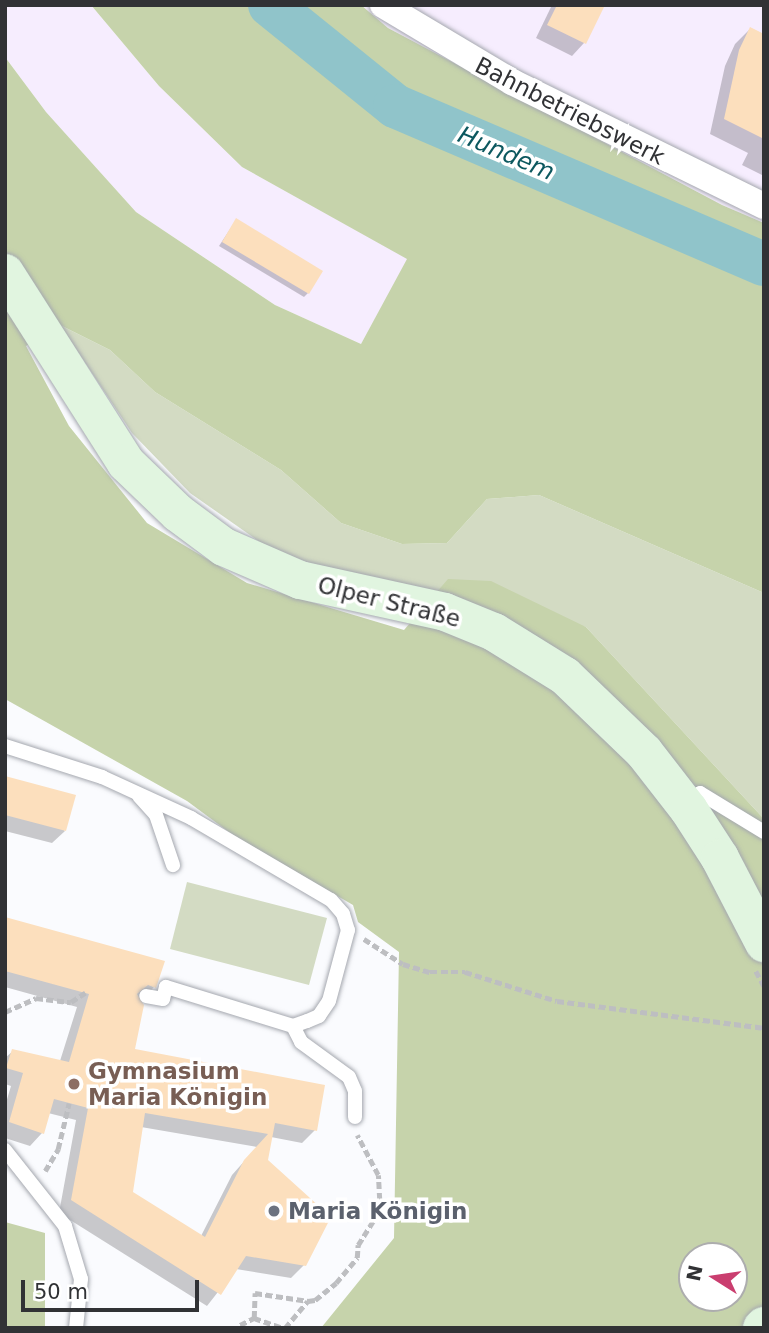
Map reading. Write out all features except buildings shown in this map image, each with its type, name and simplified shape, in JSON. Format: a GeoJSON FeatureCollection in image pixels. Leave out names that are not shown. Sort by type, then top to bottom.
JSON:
{"type":"FeatureCollection","features":[{"type":"Feature","properties":{"kind":"main road","name":"Olper Straße"},"geometry":{"type":"LineString","coordinates":[[5,273],[126,463],[178,513],[224,547],[274,571],[342,591],[445,612],[494,632],[565,676],[644,752],[689,810],[720,858],[764,943]]}},
{"type":"Feature","properties":{"kind":"street","name":"Bahnbetriebswerk"},"geometry":{"type":"LineString","coordinates":[[383,5],[512,82],[764,206]]}},
{"type":"Feature","properties":{"kind":"lane"},"geometry":{"type":"LineString","coordinates":[[5,746],[133,790],[331,900],[343,914],[348,930],[329,1001],[319,1016],[293,1026],[166,987],[163,999],[146,996]]}},
{"type":"Feature","properties":{"kind":"lane"},"geometry":{"type":"LineString","coordinates":[[133,790],[156,816],[173,865]]}},
{"type":"Feature","properties":{"kind":"lane"},"geometry":{"type":"LineString","coordinates":[[689,810],[700,793],[764,832]]}},
{"type":"Feature","properties":{"kind":"lane"},"geometry":{"type":"LineString","coordinates":[[293,1026],[301,1042],[349,1077],[355,1091],[355,1117]]}},
{"type":"Feature","properties":{"kind":"lane"},"geometry":{"type":"LineString","coordinates":[[5,1150],[65,1226],[81,1279],[76,1328]]}},
{"type":"Feature","properties":{"kind":"path"},"geometry":{"type":"LineString","coordinates":[[348,930],[403,964],[430,972],[465,972],[557,1001],[764,1028]]}},
{"type":"Feature","properties":{"kind":"path"},"geometry":{"type":"LineString","coordinates":[[5,1012],[36,998],[71,1002],[85,993]]}},
{"type":"Feature","properties":{"kind":"path"},"geometry":{"type":"LineString","coordinates":[[36,1186],[58,1149],[69,1103]]}},
{"type":"Feature","properties":{"kind":"path"},"geometry":{"type":"LineString","coordinates":[[254,1318],[255,1293],[315,1300],[336,1283],[357,1258],[358,1245],[380,1210],[378,1175],[356,1134],[355,1117]]}},
{"type":"Feature","properties":{"kind":"path"},"geometry":{"type":"LineString","coordinates":[[240,1325],[254,1318],[284,1328],[308,1301]]}},
{"type":"Feature","properties":{"kind":"shaded area"},"geometry":{"type":"Polygon","coordinates":[[[5,5],[91,5],[159,86],[242,167],[408,259],[361,344],[275,305],[136,212],[46,112],[5,57],[5,5]]]}},
{"type":"Feature","properties":{"kind":"shaded area"},"geometry":{"type":"Polygon","coordinates":[[[361,5],[764,5],[764,223],[722,205],[388,28],[361,5]]]}},
{"type":"Feature","properties":{"kind":"green space"},"geometry":{"type":"Polygon","coordinates":[[[91,5],[361,5],[388,28],[722,205],[764,223],[764,593],[539,495],[487,499],[447,543],[402,544],[341,523],[281,470],[155,392],[110,350],[60,325],[26,346],[69,426],[147,523],[247,583],[404,630],[448,579],[491,581],[586,627],[764,819],[764,1328],[321,1328],[394,1238],[399,952],[358,922],[353,905],[237,838],[187,801],[5,699],[5,57],[46,112],[136,212],[275,305],[361,344],[407,259],[242,167],[159,86],[91,5]]]}},
{"type":"Feature","properties":{"kind":"green space"},"geometry":{"type":"Polygon","coordinates":[[[60,325],[110,350],[155,392],[281,470],[341,523],[402,544],[447,543],[487,499],[539,495],[764,593],[764,819],[586,627],[349,578],[267,547],[190,493],[132,433],[60,325]]]}},
{"type":"Feature","properties":{"kind":"green space"},"geometry":{"type":"Polygon","coordinates":[[[187,882],[327,918],[309,985],[170,949],[187,882]]]}},
{"type":"Feature","properties":{"kind":"green space"},"geometry":{"type":"Polygon","coordinates":[[[5,1222],[45,1233],[45,1328],[5,1328],[5,1222]]]}},
{"type":"Feature","properties":{"kind":"waterway","name":"Hundem"},"geometry":{"type":"LineString","coordinates":[[270,5],[395,106],[764,264]]}},
{"type":"Feature","properties":{"kind":"place","name":"Gymnasium Maria Königin"},"geometry":{"type":"Point","coordinates":[74,1084]}},
{"type":"Feature","properties":{"kind":"place","name":"Maria Königin"},"geometry":{"type":"Point","coordinates":[274,1211]}}]}
